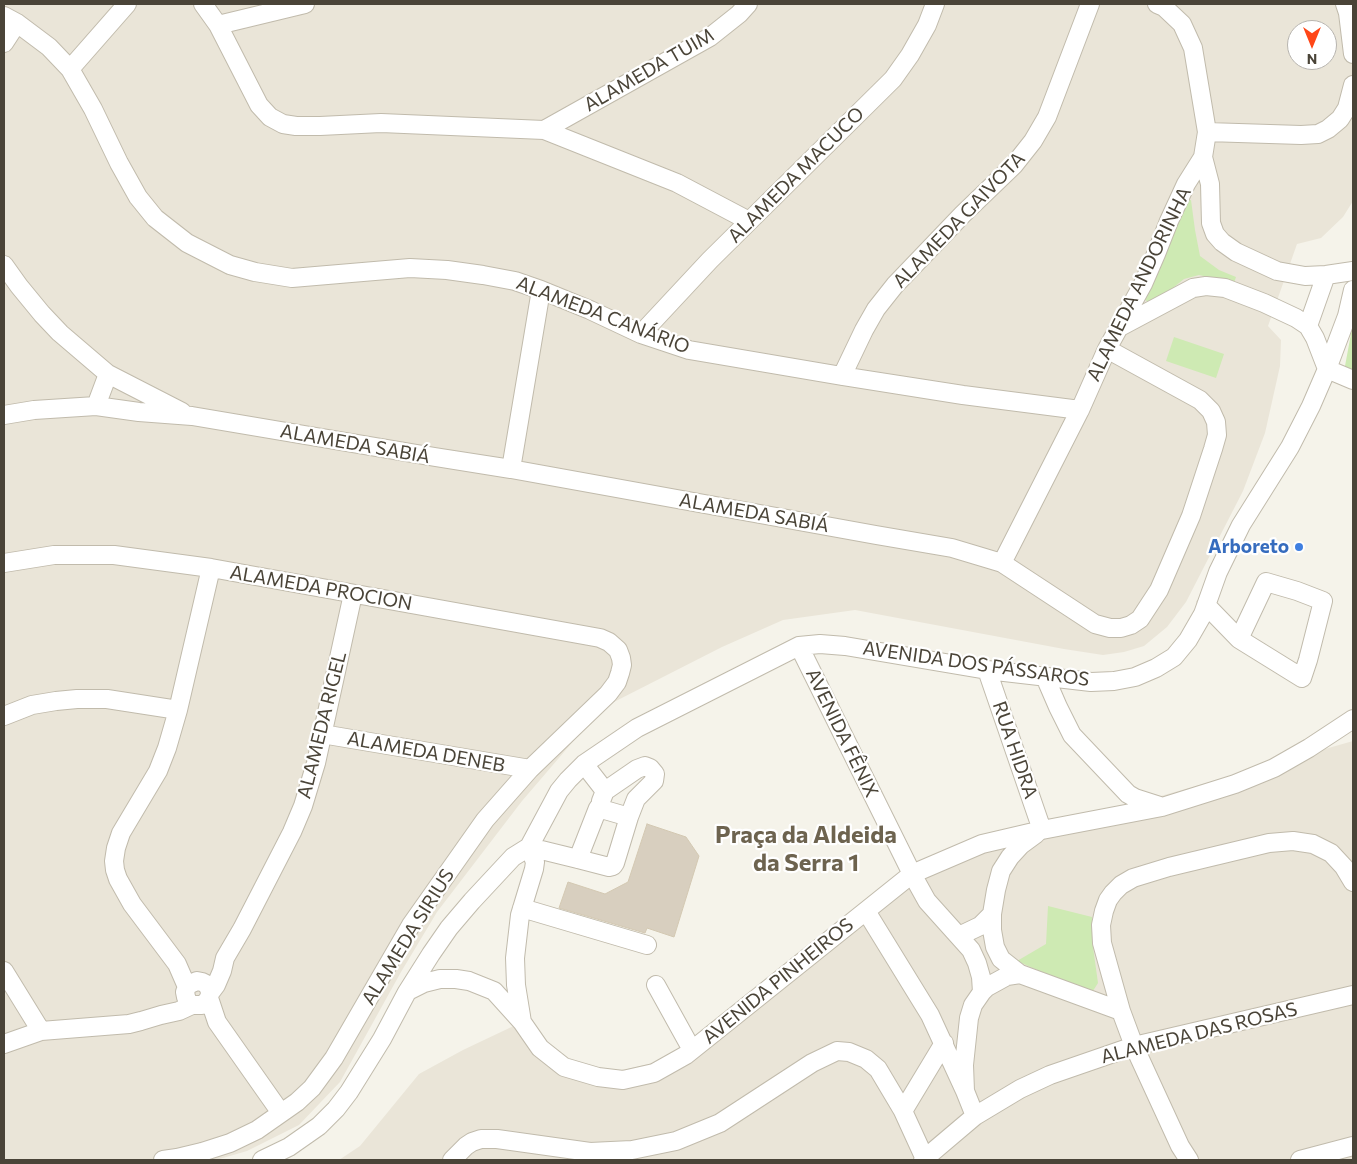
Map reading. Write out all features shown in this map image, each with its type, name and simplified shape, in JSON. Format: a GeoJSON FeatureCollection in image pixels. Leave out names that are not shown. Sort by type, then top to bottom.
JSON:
{"type":"FeatureCollection","features":[{"type":"Feature","properties":{"kind":"street"},"geometry":{"type":"LineString","coordinates":[[70,69],[127,4]]}},
{"type":"Feature","properties":{"kind":"street"},"geometry":{"type":"LineString","coordinates":[[203,4],[218,25],[259,104],[270,117],[283,124],[320,126],[381,123],[544,130],[677,183],[749,221]]}},
{"type":"Feature","properties":{"kind":"street"},"geometry":{"type":"LineString","coordinates":[[218,25],[306,4]]}},
{"type":"Feature","properties":{"kind":"street","name":"ALAMEDA TUIM"},"geometry":{"type":"LineString","coordinates":[[544,130],[710,37],[739,14],[748,4]]}},
{"type":"Feature","properties":{"kind":"street","name":"ALAMEDA MACUCO"},"geometry":{"type":"LineString","coordinates":[[641,334],[710,260],[893,79],[910,55],[927,25],[935,4]]}},
{"type":"Feature","properties":{"kind":"street","name":"ALAMEDA GAIVOTA"},"geometry":{"type":"LineString","coordinates":[[842,376],[876,309],[895,285],[963,214],[1014,165],[1033,141],[1047,117],[1090,4]]}},
{"type":"Feature","properties":{"kind":"street","name":"ALAMEDA ANDORINHA"},"geometry":{"type":"LineString","coordinates":[[1002,563],[1080,410],[1107,349],[1143,284],[1186,184],[1202,157],[1206,132],[1193,48],[1182,24],[1164,7],[1157,4]]}},
{"type":"Feature","properties":{"kind":"street"},"geometry":{"type":"LineString","coordinates":[[1345,4],[1348,13],[1353,54]]}},
{"type":"Feature","properties":{"kind":"street"},"geometry":{"type":"LineString","coordinates":[[4,44],[10,20]]}},
{"type":"Feature","properties":{"kind":"street","name":"ALAMEDA CANÁRIO"},"geometry":{"type":"LineString","coordinates":[[10,20],[49,47],[70,69],[93,109],[138,197],[155,218],[187,243],[230,265],[255,272],[292,278],[410,268],[447,270],[483,275],[515,281],[541,290],[641,334],[690,350],[963,395],[1080,410]]}},
{"type":"Feature","properties":{"kind":"street"},"geometry":{"type":"LineString","coordinates":[[1206,132],[1318,134],[1328,129],[1340,119],[1347,108],[1353,85]]}},
{"type":"Feature","properties":{"kind":"street"},"geometry":{"type":"LineString","coordinates":[[1202,157],[1210,184],[1210,223],[1215,234],[1222,242],[1236,252],[1277,271],[1305,276],[1326,276],[1353,271]]}},
{"type":"Feature","properties":{"kind":"street"},"geometry":{"type":"LineString","coordinates":[[1186,184],[1210,184]]}},
{"type":"Feature","properties":{"kind":"street"},"geometry":{"type":"LineString","coordinates":[[4,267],[60,334],[108,374],[192,416]]}},
{"type":"Feature","properties":{"kind":"street"},"geometry":{"type":"LineString","coordinates":[[1308,326],[1326,276]]}},
{"type":"Feature","properties":{"kind":"street"},"geometry":{"type":"LineString","coordinates":[[1118,328],[1193,288],[1206,286],[1225,288],[1264,303],[1296,318],[1308,326],[1315,338],[1327,369],[1353,380]]}},
{"type":"Feature","properties":{"kind":"street"},"geometry":{"type":"LineString","coordinates":[[511,469],[541,290]]}},
{"type":"Feature","properties":{"kind":"street","name":"AVENIDA DOS PÁSSAROS"},"geometry":{"type":"LineString","coordinates":[[262,1160],[289,1147],[318,1126],[336,1109],[349,1092],[431,954],[449,928],[513,857],[529,847],[559,791],[584,764],[637,728],[799,646],[820,644],[845,646],[987,670],[1091,682],[1114,681],[1135,677],[1156,668],[1174,657],[1188,640],[1203,614],[1218,572],[1241,525],[1290,447],[1311,406],[1347,316],[1353,290]]}},
{"type":"Feature","properties":{"kind":"street","name":"ALAMEDA SABIÁ"},"geometry":{"type":"LineString","coordinates":[[4,415],[34,410],[96,406],[139,412],[192,416],[511,469],[952,548],[1002,563],[1095,624],[1110,628],[1121,628],[1131,625],[1140,619],[1159,590],[1191,516],[1213,450],[1216,422],[1211,411],[1200,400],[1107,349]]}},
{"type":"Feature","properties":{"kind":"street"},"geometry":{"type":"LineString","coordinates":[[96,406],[108,374]]}},
{"type":"Feature","properties":{"kind":"street","name":"ALAMEDA PROCION"},"geometry":{"type":"LineString","coordinates":[[4,563],[54,555],[114,555],[211,568],[600,638],[609,642],[618,650],[622,665]]}},
{"type":"Feature","properties":{"kind":"street"},"geometry":{"type":"LineString","coordinates":[[211,568],[178,710],[167,748],[158,771],[121,833],[116,848],[115,870],[132,904],[177,964],[190,973],[207,1016],[217,1022],[281,1113]]}},
{"type":"Feature","properties":{"kind":"street"},"geometry":{"type":"LineString","coordinates":[[1206,605],[1239,639],[1302,678],[1322,601],[1266,582],[1239,639]]}},
{"type":"Feature","properties":{"kind":"street","name":"ALAMEDA RIGEL"},"geometry":{"type":"LineString","coordinates":[[4,1044],[41,1031],[129,1024],[141,1021],[161,1015],[174,1001],[216,985],[225,958],[292,832],[303,806],[316,763],[353,594]]}},
{"type":"Feature","properties":{"kind":"street","name":"AVENIDA FÊNIX"},"geometry":{"type":"LineString","coordinates":[[799,646],[912,874],[928,901],[971,950],[977,963],[982,992]]}},
{"type":"Feature","properties":{"kind":"street","name":"ALAMEDA SIRIUS"},"geometry":{"type":"LineString","coordinates":[[163,1160],[202,1152],[230,1143],[257,1130],[298,1102],[312,1088],[334,1058],[411,925],[485,820],[530,769],[608,694],[617,682],[622,665]]}},
{"type":"Feature","properties":{"kind":"street","name":"RUA HIDRA"},"geometry":{"type":"LineString","coordinates":[[987,670],[1042,830]]}},
{"type":"Feature","properties":{"kind":"street"},"geometry":{"type":"LineString","coordinates":[[1046,677],[1072,735],[1128,794],[1162,807]]}},
{"type":"Feature","properties":{"kind":"street"},"geometry":{"type":"LineString","coordinates":[[4,716],[32,705],[77,699],[107,699],[178,710]]}},
{"type":"Feature","properties":{"kind":"street"},"geometry":{"type":"LineString","coordinates":[[1121,1011],[1020,974],[1001,959],[995,947],[992,914],[1001,871],[1010,857],[1021,844],[1042,830],[1162,807],[1235,784],[1274,768],[1353,719]]}},
{"type":"Feature","properties":{"kind":"street","name":"ALAMEDA DENEB"},"geometry":{"type":"LineString","coordinates":[[322,734],[530,769]]}},
{"type":"Feature","properties":{"kind":"street"},"geometry":{"type":"LineString","coordinates":[[584,764],[605,791]]}},
{"type":"Feature","properties":{"kind":"street"},"geometry":{"type":"LineString","coordinates":[[529,847],[609,867],[613,866],[636,799],[654,781],[655,774],[650,768],[645,766],[637,768],[605,791],[578,859]]}},
{"type":"Feature","properties":{"kind":"street"},"geometry":{"type":"LineString","coordinates":[[598,808],[629,817]]}},
{"type":"Feature","properties":{"kind":"street","name":"AVENIDA PINHEIROS"},"geometry":{"type":"LineString","coordinates":[[408,992],[424,983],[440,978],[456,978],[469,981],[494,991],[522,1022],[540,1048],[564,1067],[623,1080],[654,1074],[692,1050],[912,874],[982,844],[1042,830]]}},
{"type":"Feature","properties":{"kind":"street"},"geometry":{"type":"LineString","coordinates":[[1184,1156],[1134,1046],[1121,1011],[1102,943],[1101,925],[1108,900],[1121,884],[1133,878],[1169,867],[1269,844],[1293,841],[1313,844],[1331,853],[1344,867],[1353,882]]}},
{"type":"Feature","properties":{"kind":"street"},"geometry":{"type":"LineString","coordinates":[[529,847],[535,862],[521,912],[647,945]]}},
{"type":"Feature","properties":{"kind":"street"},"geometry":{"type":"LineString","coordinates":[[866,911],[930,1015],[965,1091],[974,1116]]}},
{"type":"Feature","properties":{"kind":"street","name":"AVENIDA PINHEIROS"},"geometry":{"type":"LineString","coordinates":[[521,912],[515,958],[516,985],[522,1022]]}},
{"type":"Feature","properties":{"kind":"street"},"geometry":{"type":"LineString","coordinates":[[959,936],[980,926],[992,914]]}},
{"type":"Feature","properties":{"kind":"street"},"geometry":{"type":"LineString","coordinates":[[4,971],[41,1031]]}},
{"type":"Feature","properties":{"kind":"street"},"geometry":{"type":"LineString","coordinates":[[965,1091],[964,1065],[969,1018],[973,1005],[987,987],[1007,976],[1020,974]]}},
{"type":"Feature","properties":{"kind":"street"},"geometry":{"type":"LineString","coordinates":[[656,985],[692,1050]]}},
{"type":"Feature","properties":{"kind":"street","name":"ALAMEDA DAS ROSAS"},"geometry":{"type":"LineString","coordinates":[[924,1160],[974,1116],[1033,1082],[1134,1046],[1353,995]]}},
{"type":"Feature","properties":{"kind":"street"},"geometry":{"type":"LineString","coordinates":[[903,1111],[944,1044]]}},
{"type":"Feature","properties":{"kind":"street"},"geometry":{"type":"LineString","coordinates":[[452,1160],[466,1146],[481,1139],[497,1139],[590,1152],[632,1150],[676,1142],[720,1123],[812,1063],[836,1051],[849,1052],[866,1059],[878,1069],[903,1111],[924,1160]]}},
{"type":"Feature","properties":{"kind":"street"},"geometry":{"type":"LineString","coordinates":[[1300,1160],[1336,1156],[1353,1146]]}},
{"type":"Feature","properties":{"kind":"shaded area"},"geometry":{"type":"Polygon","coordinates":[[[4,4],[1353,4],[1353,201],[1343,217],[1321,238],[1297,244],[1268,326],[1281,340],[1280,366],[1265,433],[1243,491],[1186,602],[1167,627],[1144,646],[1124,652],[1103,655],[855,610],[783,620],[722,647],[610,704],[576,738],[522,801],[437,912],[401,972],[340,1082],[299,1125],[247,1151],[216,1160],[4,1160],[4,4]]]}},
{"type":"Feature","properties":{"kind":"shaded area"},"geometry":{"type":"Polygon","coordinates":[[[1353,741],[1353,1160],[339,1160],[360,1146],[419,1074],[463,1050],[522,1022],[540,1048],[598,1076],[686,1055],[912,874],[1042,830],[1353,741]]]}},
{"type":"Feature","properties":{"kind":"green space"},"geometry":{"type":"Polygon","coordinates":[[[1191,200],[1200,256],[1219,270],[1236,277],[1234,283],[1199,275],[1184,279],[1149,303],[1142,297],[1184,201],[1191,200]]]}},
{"type":"Feature","properties":{"kind":"green space"},"geometry":{"type":"Polygon","coordinates":[[[1353,323],[1353,376],[1347,374],[1345,366],[1353,323]]]}},
{"type":"Feature","properties":{"kind":"green space"},"geometry":{"type":"Polygon","coordinates":[[[1174,337],[1224,354],[1216,378],[1166,361],[1174,337]]]}},
{"type":"Feature","properties":{"kind":"green space"},"geometry":{"type":"Polygon","coordinates":[[[1048,906],[1092,917],[1092,940],[1098,983],[1091,994],[1017,961],[1046,944],[1048,906]]]}},
{"type":"Feature","properties":{"kind":"building"},"geometry":{"type":"Polygon","coordinates":[[[647,824],[686,837],[699,856],[674,937],[647,928],[645,933],[559,908],[568,882],[605,894],[628,882],[647,824]]]}},
{"type":"Feature","properties":{"kind":"place","name":"Arboreto"},"geometry":{"type":"Point","coordinates":[1299,547]}},
{"type":"Feature","properties":{"kind":"district","name":"Praça da Aldeida da Serra 1"},"geometry":{"type":"Point","coordinates":[806,849]}}]}
